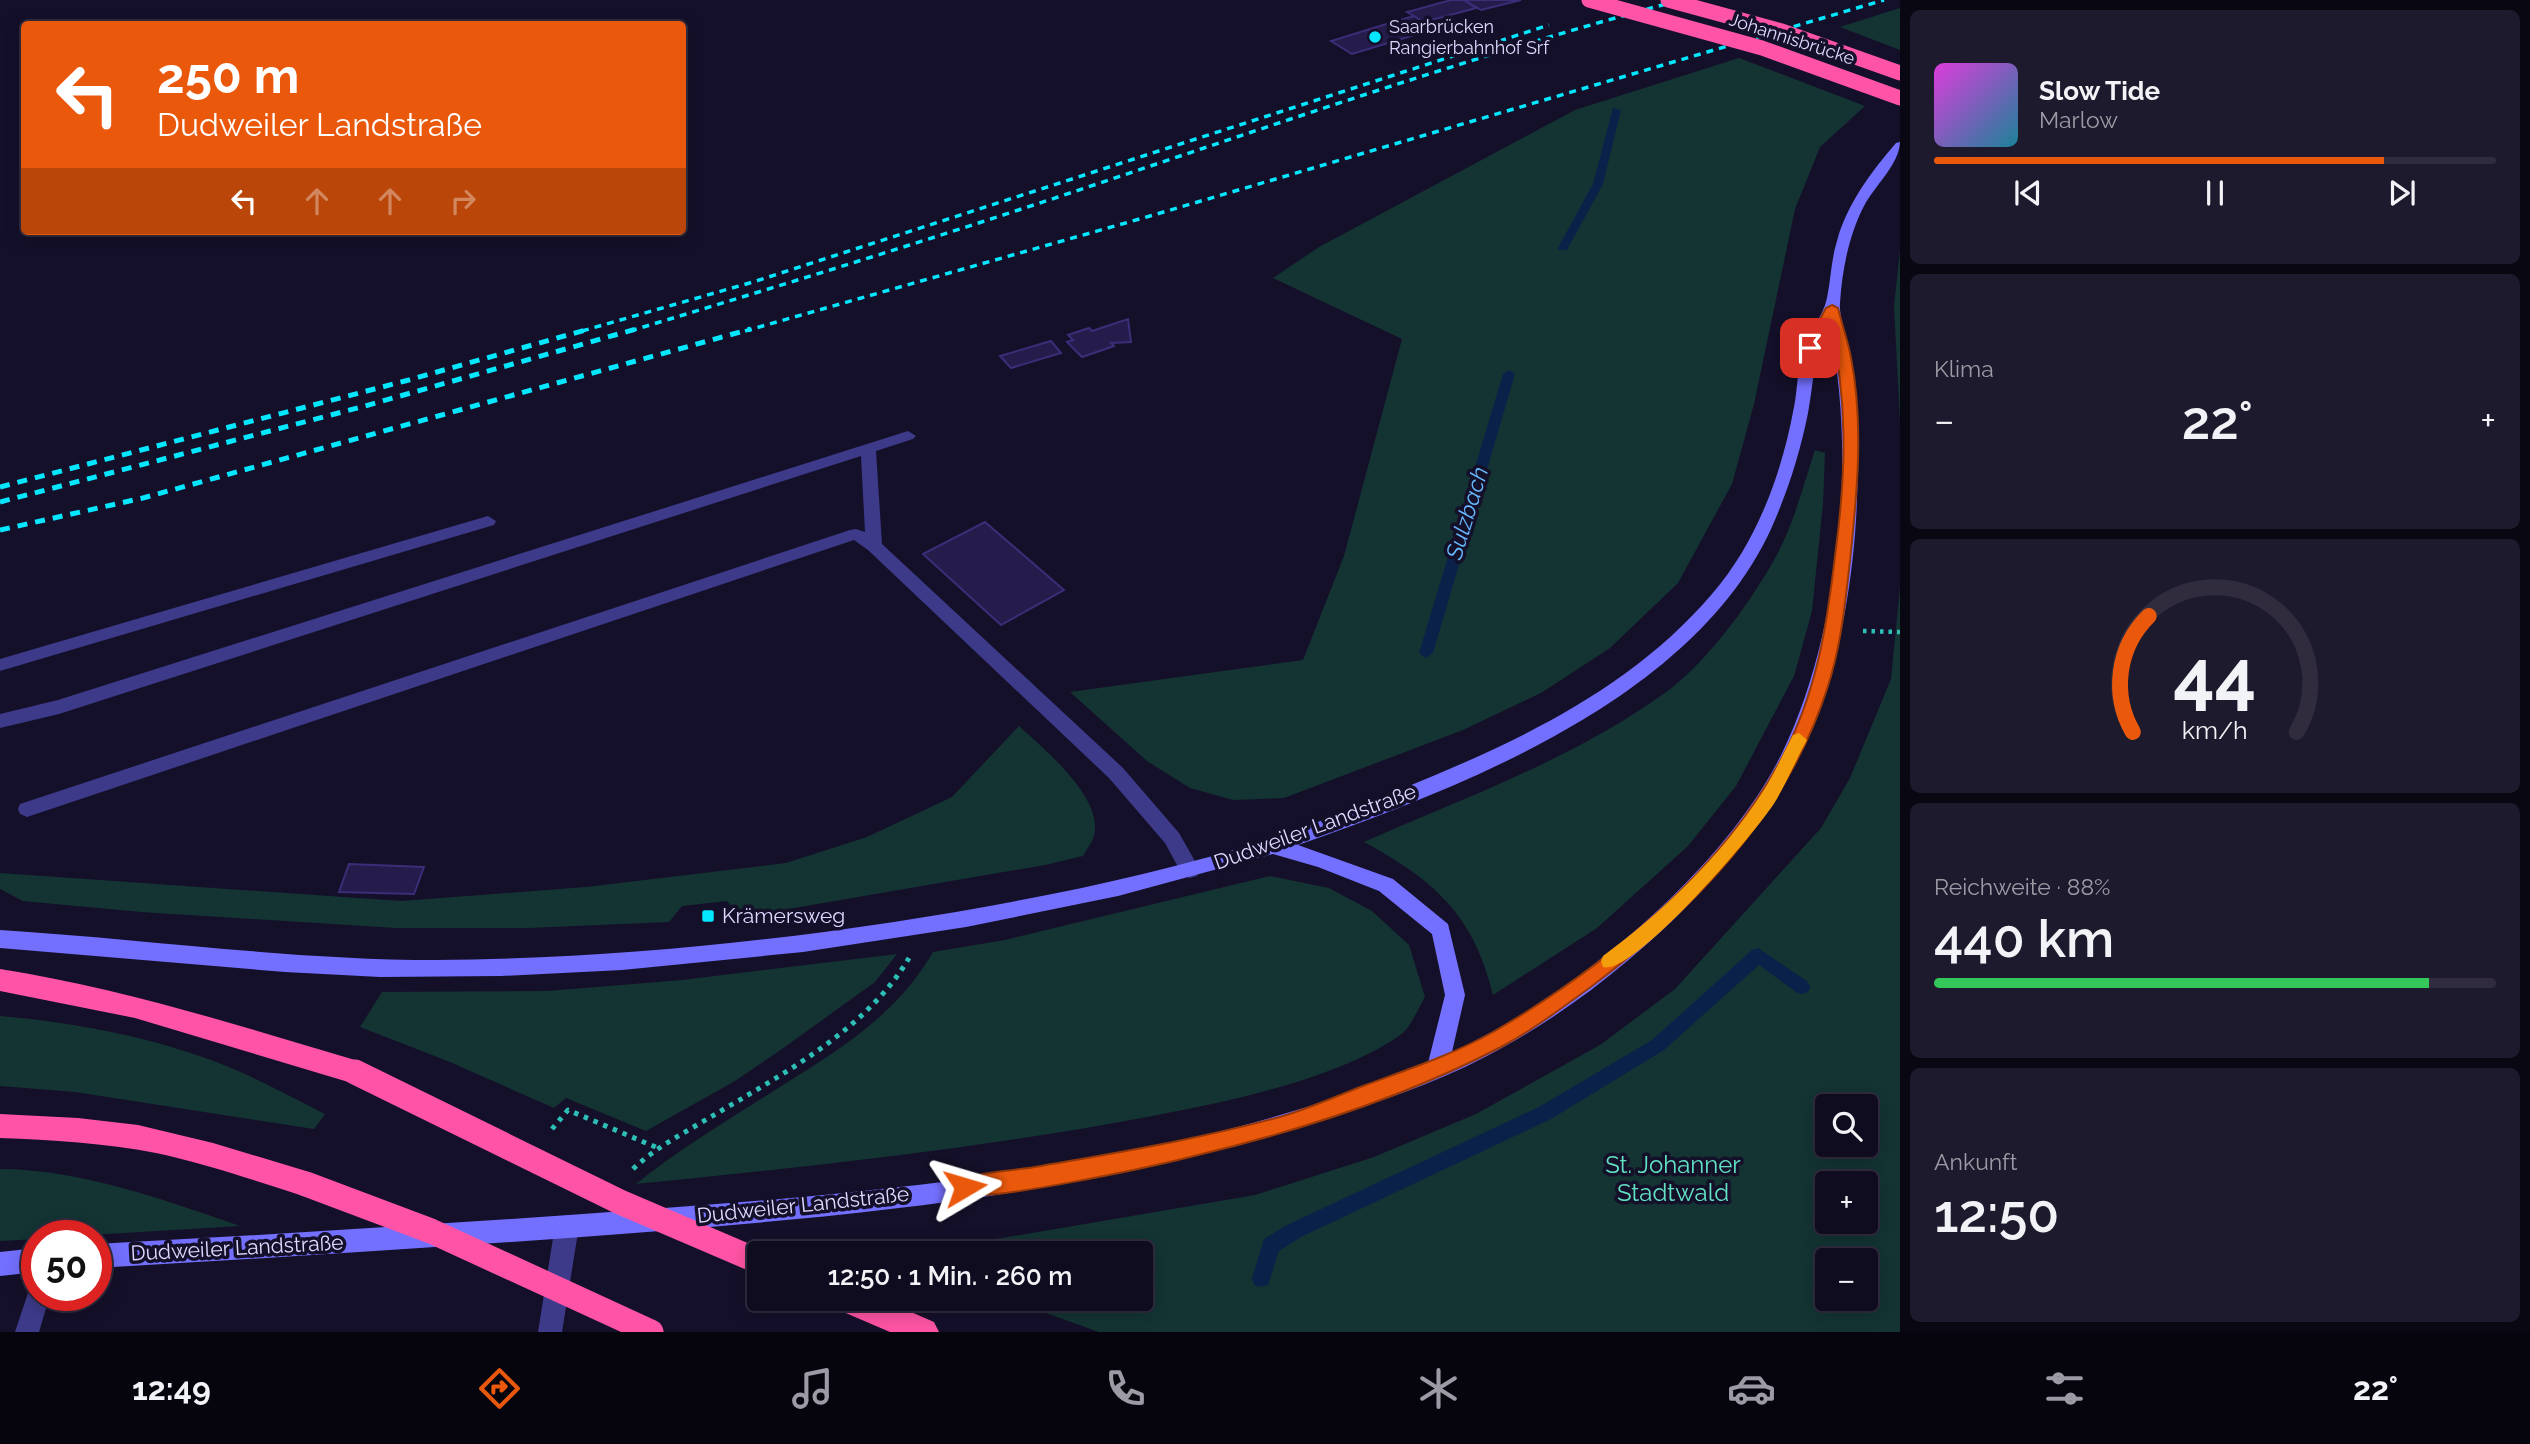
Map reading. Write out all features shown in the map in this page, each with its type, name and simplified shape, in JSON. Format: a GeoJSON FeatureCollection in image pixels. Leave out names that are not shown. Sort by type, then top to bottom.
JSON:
{"type":"FeatureCollection","features":[{"type":"Feature","properties":{"kind":"highway","name":"Johannisbrücke"},"geometry":{"type":"LineString","coordinates":[[1589,0],[1762,48],[1900,98]]}},
{"type":"Feature","properties":{"kind":"highway","name":"Johannisbrücke"},"geometry":{"type":"LineString","coordinates":[[1668,0],[1782,31],[1900,73]]}},
{"type":"Feature","properties":{"kind":"highway"},"geometry":{"type":"LineString","coordinates":[[0,980],[53,987],[194,1024],[355,1072],[620,1202],[747,1256]]}},
{"type":"Feature","properties":{"kind":"highway"},"geometry":{"type":"LineString","coordinates":[[0,1126],[152,1140],[222,1157],[306,1184],[432,1231],[651,1332]]}},
{"type":"Feature","properties":{"kind":"highway"},"geometry":{"type":"LineString","coordinates":[[875,1311],[917,1329]]}},
{"type":"Feature","properties":{"kind":"main road","name":"Dudweiler Landstraße"},"geometry":{"type":"LineString","coordinates":[[0,939],[196,957],[353,966],[497,966],[669,958],[773,948],[1006,913],[1190,870],[1273,846],[1499,758],[1568,722],[1637,677],[1685,636],[1724,593],[1756,545],[1780,485],[1801,414],[1810,348],[1832,308],[1843,243],[1861,198],[1900,146]]}},
{"type":"Feature","properties":{"kind":"main road","name":"Dudweiler Landstraße"},"geometry":{"type":"LineString","coordinates":[[112,1255],[733,1214],[1010,1182],[1180,1150],[1279,1127],[1437,1068],[1498,1039],[1557,1000],[1641,938],[1717,864],[1768,798],[1797,744],[1819,689],[1834,629],[1848,513],[1851,420],[1845,359],[1832,308]]}},
{"type":"Feature","properties":{"kind":"main road"},"geometry":{"type":"LineString","coordinates":[[1273,846],[1322,859],[1386,885],[1441,930],[1455,995],[1437,1068]]}},
{"type":"Feature","properties":{"kind":"main road"},"geometry":{"type":"LineString","coordinates":[[0,1264],[21,1262]]}},
{"type":"Feature","properties":{"kind":"street"},"geometry":{"type":"LineString","coordinates":[[0,721],[59,707],[908,436]]}},
{"type":"Feature","properties":{"kind":"street"},"geometry":{"type":"LineString","coordinates":[[868,449],[874,546]]}},
{"type":"Feature","properties":{"kind":"street"},"geometry":{"type":"LineString","coordinates":[[0,665],[488,522]]}},
{"type":"Feature","properties":{"kind":"street"},"geometry":{"type":"LineString","coordinates":[[27,809],[856,534],[874,546],[1116,773],[1172,838],[1190,870]]}},
{"type":"Feature","properties":{"kind":"street"},"geometry":{"type":"LineString","coordinates":[[550,1332],[567,1226]]}},
{"type":"Feature","properties":{"kind":"street"},"geometry":{"type":"LineString","coordinates":[[27,1332],[33,1311]]}},
{"type":"Feature","properties":{"kind":"path"},"geometry":{"type":"LineString","coordinates":[[594,1224],[618,1186],[635,1166],[659,1148],[739,1100],[873,1007],[904,971],[922,926]]}},
{"type":"Feature","properties":{"kind":"path"},"geometry":{"type":"LineString","coordinates":[[528,1156],[568,1110],[659,1148]]}},
{"type":"Feature","properties":{"kind":"green space"},"geometry":{"type":"Polygon","coordinates":[[[1900,8],[1900,50],[1840,27],[1900,8]]]}},
{"type":"Feature","properties":{"kind":"green space"},"geometry":{"type":"Polygon","coordinates":[[[1739,58],[1865,106],[1820,147],[1795,209],[1754,404],[1732,484],[1678,583],[1610,648],[1541,693],[1463,730],[1284,798],[1233,800],[1190,788],[1147,761],[1070,692],[1303,660],[1344,556],[1402,339],[1273,278],[1319,247],[1575,110],[1739,58]]]}},
{"type":"Feature","properties":{"kind":"green space"},"geometry":{"type":"Polygon","coordinates":[[[1900,250],[1900,422],[1894,306],[1900,250]]]}},
{"type":"Feature","properties":{"kind":"green space"},"geometry":{"type":"Polygon","coordinates":[[[1815,450],[1825,453],[1823,504],[1812,611],[1794,676],[1736,786],[1688,846],[1597,928],[1493,995],[1475,943],[1448,903],[1411,871],[1364,842],[1553,759],[1625,720],[1676,685],[1724,634],[1764,578],[1787,534],[1815,450]]]}},
{"type":"Feature","properties":{"kind":"green space","name":"St. Johanner Stadtwald"},"geometry":{"type":"Polygon","coordinates":[[[1900,587],[1900,1332],[1099,1332],[1040,1311],[1153,1311],[1153,1241],[985,1241],[1255,1195],[1374,1157],[1476,1114],[1600,1045],[1675,989],[1821,828],[1850,778],[1891,679],[1900,587]]]}},
{"type":"Feature","properties":{"kind":"green space"},"geometry":{"type":"Polygon","coordinates":[[[1019,726],[1070,775],[1090,806],[1095,821],[1094,836],[1083,856],[1045,865],[741,917],[727,901],[682,906],[669,922],[528,928],[396,928],[141,912],[23,901],[0,889],[0,873],[401,901],[586,887],[786,863],[867,837],[952,797],[1019,726]]]}},
{"type":"Feature","properties":{"kind":"green space"},"geometry":{"type":"Polygon","coordinates":[[[1270,876],[1329,888],[1372,911],[1409,945],[1425,997],[1403,1033],[1343,1066],[1277,1088],[1177,1111],[956,1148],[636,1184],[867,1028],[903,993],[933,952],[1005,940],[1270,876]]]}},
{"type":"Feature","properties":{"kind":"green space"},"geometry":{"type":"Polygon","coordinates":[[[897,954],[875,982],[782,1049],[735,1081],[646,1131],[566,1098],[554,1108],[450,1062],[360,1027],[382,992],[548,991],[682,980],[897,954]]]}},
{"type":"Feature","properties":{"kind":"green space"},"geometry":{"type":"Polygon","coordinates":[[[0,1016],[93,1028],[185,1051],[243,1073],[325,1114],[314,1129],[75,1092],[0,1086],[0,1016]]]}},
{"type":"Feature","properties":{"kind":"green space"},"geometry":{"type":"Polygon","coordinates":[[[0,1169],[30,1170],[91,1180],[240,1226],[112,1234],[112,1220],[21,1220],[21,1240],[0,1241],[0,1169]]]}},
{"type":"Feature","properties":{"kind":"building"},"geometry":{"type":"Polygon","coordinates":[[[1451,0],[1464,0],[1476,8],[1424,22],[1407,12],[1451,0]]]}},
{"type":"Feature","properties":{"kind":"building"},"geometry":{"type":"Polygon","coordinates":[[[1464,0],[1521,0],[1481,10],[1464,0]]]}},
{"type":"Feature","properties":{"kind":"building"},"geometry":{"type":"Polygon","coordinates":[[[1414,16],[1424,22],[1406,27],[1396,21],[1414,16]]]}},
{"type":"Feature","properties":{"kind":"building","name":"Saarbrücken Rangierbahnhof Srf"},"geometry":{"type":"Polygon","coordinates":[[[1396,21],[1418,34],[1352,54],[1331,41],[1396,21]]]}},
{"type":"Feature","properties":{"kind":"building"},"geometry":{"type":"Polygon","coordinates":[[[1128,319],[1131,342],[1111,343],[1114,346],[1082,357],[1067,342],[1073,340],[1068,335],[1089,328],[1092,331],[1128,319]]]}},
{"type":"Feature","properties":{"kind":"building"},"geometry":{"type":"Polygon","coordinates":[[[1051,341],[1061,353],[1011,368],[1000,356],[1051,341]]]}},
{"type":"Feature","properties":{"kind":"building"},"geometry":{"type":"Polygon","coordinates":[[[985,522],[1064,590],[1001,625],[923,554],[985,522]]]}},
{"type":"Feature","properties":{"kind":"building"},"geometry":{"type":"Polygon","coordinates":[[[349,864],[424,867],[414,894],[339,892],[349,864]]]}},
{"type":"Feature","properties":{"kind":"waterway","name":"Sulzbach"},"geometry":{"type":"LineString","coordinates":[[1563,248],[1598,184],[1616,110]]}},
{"type":"Feature","properties":{"kind":"waterway","name":"Sulzbach"},"geometry":{"type":"LineString","coordinates":[[1426,653],[1509,374]]}},
{"type":"Feature","properties":{"kind":"waterway"},"geometry":{"type":"LineString","coordinates":[[1261,1278],[1271,1245],[1294,1231],[1545,1113],[1658,1045],[1758,955],[1802,987]]}},
{"type":"Feature","properties":{"kind":"railway"},"geometry":{"type":"LineString","coordinates":[[630,331],[951,232],[1446,69],[1681,0]]}},
{"type":"Feature","properties":{"kind":"railway"},"geometry":{"type":"LineString","coordinates":[[745,331],[1150,216],[1884,0]]}},
{"type":"Feature","properties":{"kind":"railway"},"geometry":{"type":"LineString","coordinates":[[588,329],[753,282],[1549,25]]}},
{"type":"Feature","properties":{"kind":"railway"},"geometry":{"type":"LineString","coordinates":[[0,487],[405,381],[588,329]]}},
{"type":"Feature","properties":{"kind":"railway"},"geometry":{"type":"LineString","coordinates":[[582,331],[588,329]]}},
{"type":"Feature","properties":{"kind":"railway"},"geometry":{"type":"LineString","coordinates":[[0,502],[365,406],[636,329]]}},
{"type":"Feature","properties":{"kind":"railway"},"geometry":{"type":"LineString","coordinates":[[0,530],[143,498],[751,329]]}},
{"type":"Feature","properties":{"kind":"slow traffic"},"geometry":{"type":"LineString","coordinates":[[1610,961],[1641,938],[1717,864],[1768,798],[1799,740]]}},
{"type":"Feature","properties":{"kind":"place","name":"Saarbrücken Rangierbahnhof Srf"},"geometry":{"type":"Point","coordinates":[1375,37]}},
{"type":"Feature","properties":{"kind":"place","name":"Krämersweg"},"geometry":{"type":"Point","coordinates":[708,916]}},
{"type":"Feature","properties":{"kind":"route"},"geometry":{"type":"LineString","coordinates":[[965,1187],[1010,1182],[1180,1150],[1279,1127],[1437,1068],[1498,1039],[1557,1000],[1641,938],[1717,864],[1768,798],[1797,744],[1819,689],[1834,629],[1848,513],[1851,420],[1845,359],[1832,308],[1810,348]]}}]}
